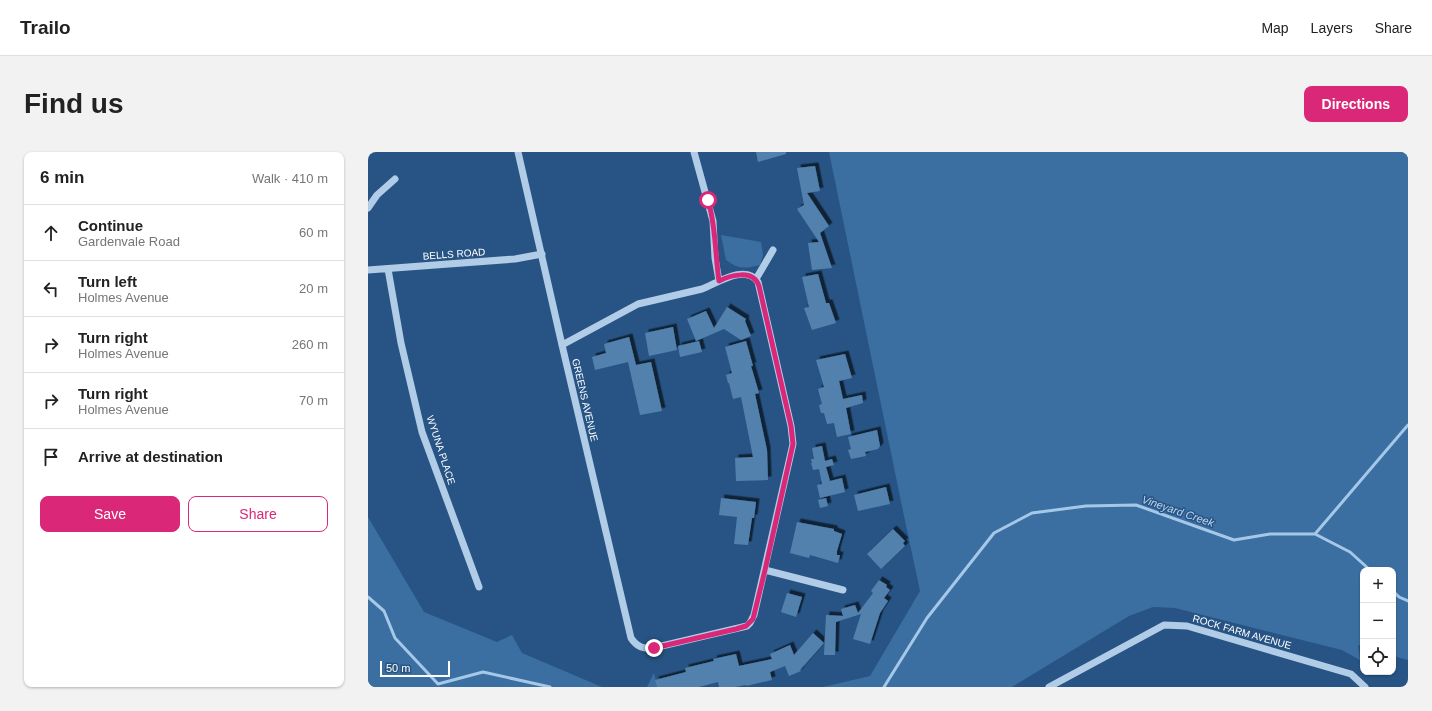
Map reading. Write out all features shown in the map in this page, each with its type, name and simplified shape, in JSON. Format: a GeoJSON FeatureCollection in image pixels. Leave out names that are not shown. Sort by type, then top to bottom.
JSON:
{"type":"FeatureCollection","features":[{"type":"Feature","properties":{"kind":"street","name":"GREENS AVENUE"},"geometry":{"type":"LineString","coordinates":[[518,152],[629,632],[634,643],[642,648],[654,648],[746,626],[753,619],[765,570]]}},
{"type":"Feature","properties":{"kind":"street"},"geometry":{"type":"LineString","coordinates":[[694,152],[713,221],[715,258],[719,281]]}},
{"type":"Feature","properties":{"kind":"street"},"geometry":{"type":"LineString","coordinates":[[368,208],[377,195],[395,179]]}},
{"type":"Feature","properties":{"kind":"street"},"geometry":{"type":"LineString","coordinates":[[756,279],[773,250]]}},
{"type":"Feature","properties":{"kind":"street","name":"BELLS ROAD"},"geometry":{"type":"LineString","coordinates":[[368,270],[515,259],[542,254]]}},
{"type":"Feature","properties":{"kind":"street"},"geometry":{"type":"LineString","coordinates":[[368,264],[368,270]]}},
{"type":"Feature","properties":{"kind":"street","name":"WYUNA PLACE"},"geometry":{"type":"LineString","coordinates":[[388,269],[402,343],[422,432],[479,587]]}},
{"type":"Feature","properties":{"kind":"street"},"geometry":{"type":"LineString","coordinates":[[562,345],[638,304],[709,287],[731,276],[749,275],[756,279],[759,286],[793,435],[792,454],[765,570],[843,590]]}},
{"type":"Feature","properties":{"kind":"street","name":"ROCK FARM AVENUE"},"geometry":{"type":"LineString","coordinates":[[1049,687],[1164,625],[1187,626],[1351,674],[1365,687]]}},
{"type":"Feature","properties":{"kind":"shaded area"},"geometry":{"type":"Polygon","coordinates":[[[829,152],[1408,152],[1408,660],[1396,657],[1396,567],[1360,567],[1360,645],[1358,645],[1360,660],[1342,650],[1175,608],[1153,607],[1129,616],[1012,687],[823,687],[870,676],[920,591],[829,152]]]}},
{"type":"Feature","properties":{"kind":"shaded area"},"geometry":{"type":"Polygon","coordinates":[[[721,235],[761,242],[763,255],[760,265],[738,267],[726,260],[721,235]]]}},
{"type":"Feature","properties":{"kind":"shaded area"},"geometry":{"type":"Polygon","coordinates":[[[368,517],[424,612],[497,642],[512,635],[522,653],[602,687],[368,687],[368,517]]]}},
{"type":"Feature","properties":{"kind":"shaded area"},"geometry":{"type":"Polygon","coordinates":[[[654,673],[657,687],[647,687],[654,673]]]}},
{"type":"Feature","properties":{"kind":"building"},"geometry":{"type":"Polygon","coordinates":[[[756,152],[786,152],[786,154],[758,162],[756,152]]]}},
{"type":"Feature","properties":{"kind":"building"},"geometry":{"type":"Polygon","coordinates":[[[815,166],[820,191],[807,193],[829,226],[820,233],[832,268],[812,270],[808,243],[819,242],[797,209],[804,205],[797,168],[815,166]]]}},
{"type":"Feature","properties":{"kind":"building"},"geometry":{"type":"Polygon","coordinates":[[[818,274],[826,303],[829,303],[836,323],[812,330],[804,308],[809,307],[802,277],[818,274]]]}},
{"type":"Feature","properties":{"kind":"building"},"geometry":{"type":"Polygon","coordinates":[[[727,307],[746,319],[745,321],[751,336],[741,340],[724,329],[696,341],[687,319],[706,311],[714,328],[727,307]]]}},
{"type":"Feature","properties":{"kind":"building"},"geometry":{"type":"Polygon","coordinates":[[[673,327],[677,350],[649,356],[645,333],[673,327]]]}},
{"type":"Feature","properties":{"kind":"building"},"geometry":{"type":"Polygon","coordinates":[[[629,337],[636,365],[651,362],[662,411],[640,415],[628,362],[595,370],[592,357],[606,353],[604,344],[629,337]]]}},
{"type":"Feature","properties":{"kind":"building"},"geometry":{"type":"Polygon","coordinates":[[[699,341],[702,352],[680,357],[678,346],[699,341]]]}},
{"type":"Feature","properties":{"kind":"building"},"geometry":{"type":"Polygon","coordinates":[[[746,341],[753,366],[751,366],[759,393],[755,394],[767,450],[768,480],[736,481],[735,458],[753,457],[741,397],[733,399],[728,383],[726,375],[732,373],[725,347],[746,341]]]}},
{"type":"Feature","properties":{"kind":"building"},"geometry":{"type":"Polygon","coordinates":[[[845,354],[852,378],[839,381],[843,399],[862,395],[863,403],[846,408],[851,434],[837,437],[834,423],[827,424],[824,413],[821,413],[819,405],[822,404],[818,389],[824,387],[816,360],[845,354]]]}},
{"type":"Feature","properties":{"kind":"building"},"geometry":{"type":"Polygon","coordinates":[[[877,430],[880,446],[878,449],[865,452],[866,456],[851,459],[848,450],[851,449],[848,437],[877,430]]]}},
{"type":"Feature","properties":{"kind":"building"},"geometry":{"type":"Polygon","coordinates":[[[822,446],[825,461],[832,459],[834,465],[826,467],[830,481],[842,478],[845,492],[820,498],[817,485],[822,484],[819,469],[813,470],[811,459],[814,459],[812,448],[822,446]]]}},
{"type":"Feature","properties":{"kind":"building"},"geometry":{"type":"Polygon","coordinates":[[[886,487],[890,504],[858,511],[854,495],[886,487]]]}},
{"type":"Feature","properties":{"kind":"building"},"geometry":{"type":"Polygon","coordinates":[[[721,498],[756,502],[748,545],[734,544],[737,517],[719,515],[721,498]]]}},
{"type":"Feature","properties":{"kind":"building"},"geometry":{"type":"Polygon","coordinates":[[[826,498],[828,506],[820,508],[818,500],[826,498]]]}},
{"type":"Feature","properties":{"kind":"building"},"geometry":{"type":"Polygon","coordinates":[[[797,522],[834,529],[834,531],[842,534],[837,551],[837,555],[840,555],[838,563],[810,555],[809,558],[790,553],[797,522]]]}},
{"type":"Feature","properties":{"kind":"building"},"geometry":{"type":"Polygon","coordinates":[[[893,529],[905,541],[903,543],[905,546],[881,569],[867,554],[893,529]]]}},
{"type":"Feature","properties":{"kind":"building"},"geometry":{"type":"Polygon","coordinates":[[[879,580],[887,585],[886,587],[890,590],[884,598],[888,601],[880,613],[870,644],[853,639],[861,614],[836,622],[835,655],[824,655],[826,615],[843,616],[841,609],[855,605],[858,613],[873,593],[871,591],[879,580]]]}},
{"type":"Feature","properties":{"kind":"building"},"geometry":{"type":"Polygon","coordinates":[[[787,593],[802,597],[796,617],[781,612],[787,593]]]}},
{"type":"Feature","properties":{"kind":"building"},"geometry":{"type":"Polygon","coordinates":[[[813,633],[824,643],[800,670],[801,671],[789,676],[785,666],[770,672],[772,680],[746,686],[719,687],[718,682],[699,687],[657,687],[655,680],[686,672],[685,668],[714,661],[713,659],[736,654],[739,666],[772,659],[770,654],[790,645],[794,655],[813,633]]]}},
{"type":"Feature","properties":{"kind":"waterway"},"geometry":{"type":"LineString","coordinates":[[1315,534],[1408,425]]}},
{"type":"Feature","properties":{"kind":"waterway","name":"Vineyard Creek"},"geometry":{"type":"LineString","coordinates":[[884,687],[927,618],[994,533],[1032,513],[1086,506],[1136,505],[1234,540],[1270,534],[1315,534],[1350,552],[1367,567]]}},
{"type":"Feature","properties":{"kind":"waterway","name":"Vineyard Creek"},"geometry":{"type":"LineString","coordinates":[[1396,594],[1408,601]]}},
{"type":"Feature","properties":{"kind":"waterway","name":"Vineyard Creek"},"geometry":{"type":"LineString","coordinates":[[368,597],[384,611],[395,638],[438,684],[483,672],[550,687]]}},
{"type":"Feature","properties":{"kind":"route"},"geometry":{"type":"LineString","coordinates":[[654,648],[742,628],[753,619],[792,454],[793,435],[758,282],[749,275],[731,276],[719,281],[715,258],[713,221],[708,200]]}}]}
